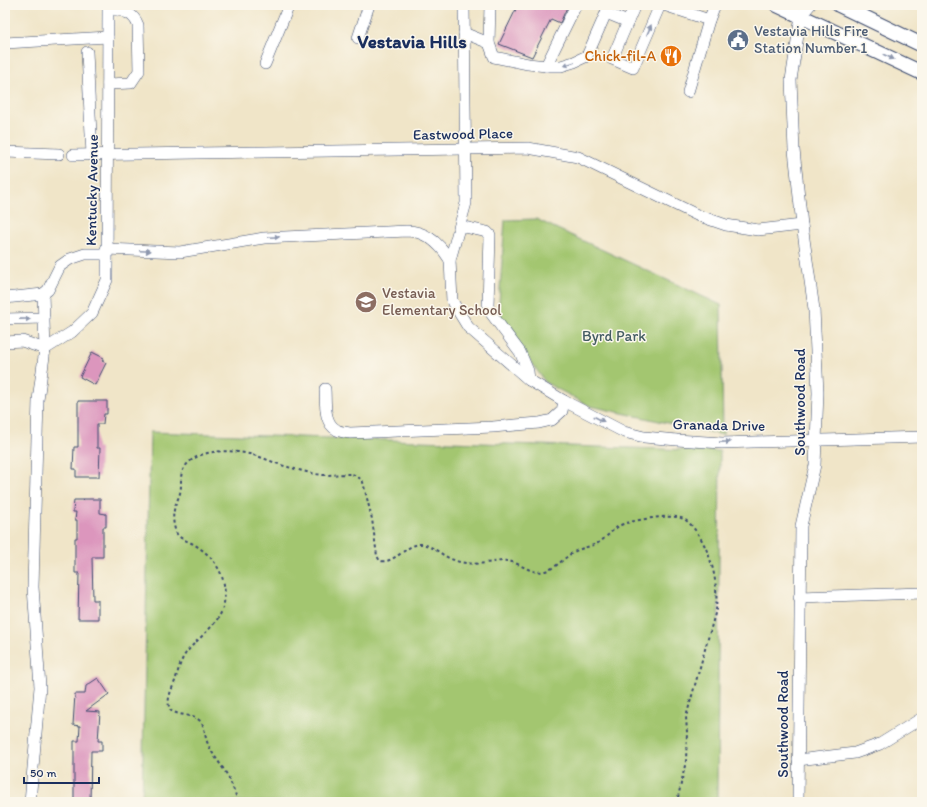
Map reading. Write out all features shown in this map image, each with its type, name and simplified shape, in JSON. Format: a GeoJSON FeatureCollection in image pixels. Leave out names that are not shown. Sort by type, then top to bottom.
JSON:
{"type":"FeatureCollection","features":[{"type":"Feature","properties":{"kind":"main road"},"geometry":{"type":"LineString","coordinates":[[777,5],[922,73]]}},
{"type":"Feature","properties":{"kind":"main road"},"geometry":{"type":"LineString","coordinates":[[839,5],[922,45]]}},
{"type":"Feature","properties":{"kind":"street"},"geometry":{"type":"LineString","coordinates":[[265,64],[288,5]]}},
{"type":"Feature","properties":{"kind":"street"},"geometry":{"type":"LineString","coordinates":[[358,38],[368,5]]}},
{"type":"Feature","properties":{"kind":"street","name":"Granada Drive"},"geometry":{"type":"LineString","coordinates":[[464,5],[466,203],[450,260],[452,301],[468,327],[529,380],[564,401],[624,432],[677,440],[722,442],[922,437]]}},
{"type":"Feature","properties":{"kind":"street"},"geometry":{"type":"LineString","coordinates":[[490,5],[489,43],[494,57],[528,64],[561,66],[587,56],[608,9],[628,22]]}},
{"type":"Feature","properties":{"kind":"street"},"geometry":{"type":"LineString","coordinates":[[546,66],[576,5]]}},
{"type":"Feature","properties":{"kind":"street"},"geometry":{"type":"LineString","coordinates":[[635,5],[612,59],[632,68],[660,5]]}},
{"type":"Feature","properties":{"kind":"street"},"geometry":{"type":"LineString","coordinates":[[664,5],[709,20]]}},
{"type":"Feature","properties":{"kind":"street"},"geometry":{"type":"LineString","coordinates":[[688,92],[709,20],[715,5]]}},
{"type":"Feature","properties":{"kind":"street"},"geometry":{"type":"LineString","coordinates":[[801,16],[810,5]]}},
{"type":"Feature","properties":{"kind":"street"},"geometry":{"type":"LineString","coordinates":[[89,76],[131,83],[139,71],[138,25],[136,19],[130,14],[108,7]]}},
{"type":"Feature","properties":{"kind":"street","name":"Kentucky Avenue"},"geometry":{"type":"LineString","coordinates":[[45,348],[72,332],[92,313],[107,280],[108,7]]}},
{"type":"Feature","properties":{"kind":"street","name":"Southwood Road"},"geometry":{"type":"LineString","coordinates":[[798,802],[799,597],[801,526],[815,465],[818,393],[814,309],[802,225],[794,150],[791,80],[801,16]]}},
{"type":"Feature","properties":{"kind":"street"},"geometry":{"type":"LineString","coordinates":[[464,33],[489,43]]}},
{"type":"Feature","properties":{"kind":"street"},"geometry":{"type":"LineString","coordinates":[[5,43],[108,37]]}},
{"type":"Feature","properties":{"kind":"street"},"geometry":{"type":"LineString","coordinates":[[88,52],[92,155]]}},
{"type":"Feature","properties":{"kind":"street"},"geometry":{"type":"LineString","coordinates":[[90,119],[107,118]]}},
{"type":"Feature","properties":{"kind":"street","name":"Eastwood Place"},"geometry":{"type":"LineString","coordinates":[[73,155],[528,148],[578,157],[697,215],[726,225],[758,230],[802,225]]}},
{"type":"Feature","properties":{"kind":"street"},"geometry":{"type":"LineString","coordinates":[[5,152],[59,154]]}},
{"type":"Feature","properties":{"kind":"street"},"geometry":{"type":"LineString","coordinates":[[460,226],[488,232],[490,235],[488,306],[490,312],[520,352],[528,372],[529,380]]}},
{"type":"Feature","properties":{"kind":"street"},"geometry":{"type":"LineString","coordinates":[[5,298],[43,294],[48,290],[60,266],[70,259],[85,254],[106,252],[180,252],[264,238],[407,231],[421,232],[440,246],[450,260]]}},
{"type":"Feature","properties":{"kind":"street"},"geometry":{"type":"LineString","coordinates":[[30,802],[40,687],[33,587],[38,400],[45,348],[43,294]]}},
{"type":"Feature","properties":{"kind":"street"},"geometry":{"type":"LineString","coordinates":[[5,319],[44,318]]}},
{"type":"Feature","properties":{"kind":"street"},"geometry":{"type":"LineString","coordinates":[[5,342],[22,341],[45,348]]}},
{"type":"Feature","properties":{"kind":"street"},"geometry":{"type":"LineString","coordinates":[[325,390],[326,410],[329,423],[337,430],[350,433],[493,427],[539,423],[552,420],[562,411],[564,401]]}},
{"type":"Feature","properties":{"kind":"street"},"geometry":{"type":"LineString","coordinates":[[799,597],[922,593]]}},
{"type":"Feature","properties":{"kind":"street"},"geometry":{"type":"LineString","coordinates":[[798,760],[855,753],[880,744],[922,718]]}},
{"type":"Feature","properties":{"kind":"path"},"geometry":{"type":"LineString","coordinates":[[238,802],[234,789],[226,773],[207,743],[203,725],[200,721],[191,716],[175,714],[170,710],[168,705],[169,695],[186,654],[218,618],[223,610],[225,602],[224,581],[219,568],[200,548],[179,536],[175,527],[173,519],[174,508],[180,494],[182,473],[187,465],[194,459],[204,454],[228,451],[254,455],[289,467],[322,475],[352,474],[359,477],[363,482],[373,527],[377,556],[380,561],[383,562],[407,549],[421,544],[427,545],[445,557],[464,563],[507,561],[536,572],[544,572],[553,568],[579,549],[596,544],[606,538],[619,526],[628,522],[638,519],[676,517],[688,521],[703,542],[712,564],[717,599],[716,610],[686,717],[688,732],[686,762],[677,802]]}},
{"type":"Feature","properties":{"kind":"green space","name":"Byrd Park"},"geometry":{"type":"Polygon","coordinates":[[[536,219],[721,305],[723,435],[590,406],[546,383],[498,316],[505,220],[536,219]]]}},
{"type":"Feature","properties":{"kind":"green space"},"geometry":{"type":"Polygon","coordinates":[[[150,432],[720,451],[717,802],[142,802],[150,432]]]}},
{"type":"Feature","properties":{"kind":"building"},"geometry":{"type":"Polygon","coordinates":[[[518,5],[568,5],[560,23],[551,19],[532,57],[499,44],[518,5]]]}},
{"type":"Feature","properties":{"kind":"building"},"geometry":{"type":"Polygon","coordinates":[[[92,352],[104,358],[102,361],[106,363],[95,385],[80,377],[92,352]]]}},
{"type":"Feature","properties":{"kind":"building"},"geometry":{"type":"Polygon","coordinates":[[[78,401],[107,401],[107,414],[104,414],[103,424],[97,424],[97,448],[100,448],[99,477],[76,477],[76,469],[73,469],[74,447],[78,447],[78,401]]]}},
{"type":"Feature","properties":{"kind":"building"},"geometry":{"type":"Polygon","coordinates":[[[83,499],[100,499],[100,513],[106,514],[106,527],[103,527],[103,557],[92,557],[93,600],[98,600],[98,619],[78,619],[79,573],[75,573],[75,538],[77,538],[77,520],[75,520],[76,512],[73,512],[74,500],[84,500],[83,499]]]}},
{"type":"Feature","properties":{"kind":"building"},"geometry":{"type":"Polygon","coordinates":[[[98,678],[109,694],[86,711],[100,712],[98,741],[102,741],[102,751],[91,751],[90,802],[74,802],[74,741],[79,741],[80,726],[73,725],[75,694],[85,694],[86,686],[98,678]]]}},
{"type":"Feature","properties":{"kind":"place","name":"Vestavia Hills Fire Station Number 1"},"geometry":{"type":"Point","coordinates":[738,40]}},
{"type":"Feature","properties":{"kind":"place","name":"Chick-fil-A"},"geometry":{"type":"Point","coordinates":[671,56]}},
{"type":"Feature","properties":{"kind":"place","name":"Vestavia Elementary School"},"geometry":{"type":"Point","coordinates":[366,302]}},
{"type":"Feature","properties":{"kind":"district","name":"Vestavia Hills"},"geometry":{"type":"Point","coordinates":[412,41]}}]}
